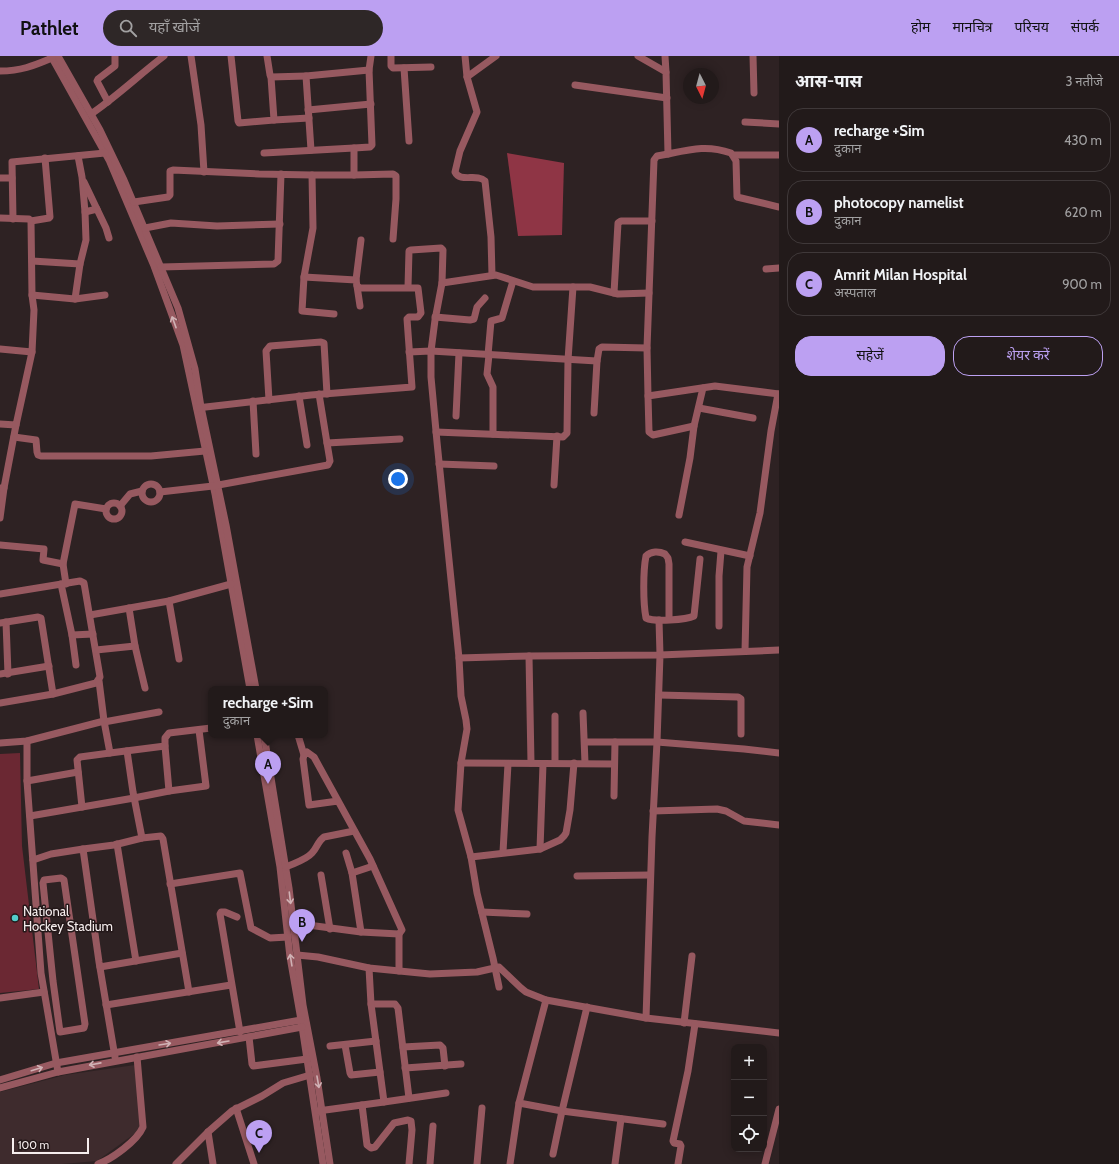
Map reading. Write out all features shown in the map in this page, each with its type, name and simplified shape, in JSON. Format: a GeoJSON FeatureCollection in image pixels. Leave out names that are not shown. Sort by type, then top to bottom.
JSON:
{"type":"FeatureCollection","features":[{"type":"Feature","properties":{"kind":"street"},"geometry":{"type":"LineString","coordinates":[[108,102],[97,81],[115,66],[115,56]]}},
{"type":"Feature","properties":{"kind":"street"},"geometry":{"type":"LineString","coordinates":[[91,114],[164,56]]}},
{"type":"Feature","properties":{"kind":"street"},"geometry":{"type":"LineString","coordinates":[[191,56],[201,125],[204,172]]}},
{"type":"Feature","properties":{"kind":"street"},"geometry":{"type":"LineString","coordinates":[[231,56],[238,121],[242,123],[274,120],[371,104]]}},
{"type":"Feature","properties":{"kind":"street"},"geometry":{"type":"LineString","coordinates":[[267,56],[271,77],[274,120]]}},
{"type":"Feature","properties":{"kind":"street"},"geometry":{"type":"LineString","coordinates":[[264,153],[370,147],[372,145],[369,70],[371,56]]}},
{"type":"Feature","properties":{"kind":"street"},"geometry":{"type":"LineString","coordinates":[[391,56],[392,67],[431,67]]}},
{"type":"Feature","properties":{"kind":"street"},"geometry":{"type":"LineString","coordinates":[[465,56],[467,77],[477,112],[460,151],[455,172],[456,175],[461,177],[482,178],[486,181],[491,237],[492,275]]}},
{"type":"Feature","properties":{"kind":"street"},"geometry":{"type":"LineString","coordinates":[[467,77],[496,56]]}},
{"type":"Feature","properties":{"kind":"street"},"geometry":{"type":"LineString","coordinates":[[638,56],[666,72]]}},
{"type":"Feature","properties":{"kind":"street"},"geometry":{"type":"LineString","coordinates":[[665,56],[668,154]]}},
{"type":"Feature","properties":{"kind":"street"},"geometry":{"type":"LineString","coordinates":[[753,56],[754,93]]}},
{"type":"Feature","properties":{"kind":"street"},"geometry":{"type":"LineString","coordinates":[[0,71],[18,70],[30,67],[54,57]]}},
{"type":"Feature","properties":{"kind":"street"},"geometry":{"type":"LineString","coordinates":[[54,57],[100,130],[134,202],[178,308],[195,369],[198,408],[205,451],[216,486],[231,584],[249,686]]}},
{"type":"Feature","properties":{"kind":"street"},"geometry":{"type":"LineString","coordinates":[[54,57],[105,153],[154,266],[183,345],[216,486],[255,686]]}},
{"type":"Feature","properties":{"kind":"street"},"geometry":{"type":"LineString","coordinates":[[404,68],[409,141]]}},
{"type":"Feature","properties":{"kind":"street"},"geometry":{"type":"LineString","coordinates":[[271,77],[306,76],[369,70]]}},
{"type":"Feature","properties":{"kind":"street"},"geometry":{"type":"LineString","coordinates":[[306,76],[311,150]]}},
{"type":"Feature","properties":{"kind":"street"},"geometry":{"type":"LineString","coordinates":[[575,85],[667,98]]}},
{"type":"Feature","properties":{"kind":"street"},"geometry":{"type":"LineString","coordinates":[[745,122],[779,124]]}},
{"type":"Feature","properties":{"kind":"street"},"geometry":{"type":"LineString","coordinates":[[354,148],[354,175]]}},
{"type":"Feature","properties":{"kind":"street"},"geometry":{"type":"LineString","coordinates":[[694,426],[653,435],[649,432],[649,293],[654,160],[657,156],[696,148],[719,148],[733,155],[779,155]]}},
{"type":"Feature","properties":{"kind":"street"},"geometry":{"type":"LineString","coordinates":[[14,219],[12,162],[105,153]]}},
{"type":"Feature","properties":{"kind":"street"},"geometry":{"type":"LineString","coordinates":[[733,155],[736,161],[737,197],[779,207]]}},
{"type":"Feature","properties":{"kind":"street"},"geometry":{"type":"LineString","coordinates":[[75,299],[80,264],[86,240],[82,178],[78,156]]}},
{"type":"Feature","properties":{"kind":"street"},"geometry":{"type":"LineString","coordinates":[[0,218],[28,219],[31,221],[50,217],[45,158]]}},
{"type":"Feature","properties":{"kind":"street"},"geometry":{"type":"LineString","coordinates":[[134,202],[168,197],[170,194],[170,171],[312,175],[393,174],[396,176],[393,239]]}},
{"type":"Feature","properties":{"kind":"street"},"geometry":{"type":"LineString","coordinates":[[161,267],[274,264],[278,261],[281,174]]}},
{"type":"Feature","properties":{"kind":"street"},"geometry":{"type":"LineString","coordinates":[[312,175],[313,228],[304,277],[302,311],[334,314]]}},
{"type":"Feature","properties":{"kind":"street"},"geometry":{"type":"LineString","coordinates":[[0,178],[12,178]]}},
{"type":"Feature","properties":{"kind":"street"},"geometry":{"type":"LineString","coordinates":[[82,178],[106,228],[109,238]]}},
{"type":"Feature","properties":{"kind":"street"},"geometry":{"type":"LineString","coordinates":[[85,212],[97,209]]}},
{"type":"Feature","properties":{"kind":"street"},"geometry":{"type":"LineString","coordinates":[[0,518],[2,488],[32,352],[34,310],[32,295],[31,221]]}},
{"type":"Feature","properties":{"kind":"street"},"geometry":{"type":"LineString","coordinates":[[614,293],[618,223],[621,221],[652,221]]}},
{"type":"Feature","properties":{"kind":"street"},"geometry":{"type":"LineString","coordinates":[[145,228],[171,223],[217,226],[280,224]]}},
{"type":"Feature","properties":{"kind":"street"},"geometry":{"type":"LineString","coordinates":[[360,306],[356,283],[361,240]]}},
{"type":"Feature","properties":{"kind":"street"},"geometry":{"type":"LineString","coordinates":[[408,287],[408,253],[411,250],[441,248],[443,250],[442,283],[431,351],[431,377],[459,658],[461,696],[467,729],[461,763],[458,810],[471,857],[499,987]]}},
{"type":"Feature","properties":{"kind":"street"},"geometry":{"type":"LineString","coordinates":[[32,261],[80,264]]}},
{"type":"Feature","properties":{"kind":"street"},"geometry":{"type":"LineString","coordinates":[[766,269],[779,268]]}},
{"type":"Feature","properties":{"kind":"street"},"geometry":{"type":"LineString","coordinates":[[442,283],[492,275],[533,287],[573,287],[590,288],[614,293],[649,293]]}},
{"type":"Feature","properties":{"kind":"street"},"geometry":{"type":"LineString","coordinates":[[198,408],[300,396],[412,387],[413,384],[407,319],[409,317],[418,317],[421,314],[418,288],[360,288],[356,283],[304,277]]}},
{"type":"Feature","properties":{"kind":"street"},"geometry":{"type":"LineString","coordinates":[[493,434],[493,387],[487,374],[491,321],[502,318],[513,281]]}},
{"type":"Feature","properties":{"kind":"street"},"geometry":{"type":"LineString","coordinates":[[436,432],[563,437],[567,433],[568,360],[573,287]]}},
{"type":"Feature","properties":{"kind":"street"},"geometry":{"type":"LineString","coordinates":[[32,295],[75,299],[105,295]]}},
{"type":"Feature","properties":{"kind":"street"},"geometry":{"type":"LineString","coordinates":[[436,317],[470,320],[474,319],[477,307],[485,298]]}},
{"type":"Feature","properties":{"kind":"street"},"geometry":{"type":"LineString","coordinates":[[160,492],[216,486],[328,465],[330,461],[323,394],[324,343],[270,346],[266,351],[269,400]]}},
{"type":"Feature","properties":{"kind":"street"},"geometry":{"type":"LineString","coordinates":[[594,414],[599,349],[602,347],[648,348]]}},
{"type":"Feature","properties":{"kind":"street"},"geometry":{"type":"LineString","coordinates":[[0,349],[32,352]]}},
{"type":"Feature","properties":{"kind":"street"},"geometry":{"type":"LineString","coordinates":[[409,352],[431,351],[597,361]]}},
{"type":"Feature","properties":{"kind":"street"},"geometry":{"type":"LineString","coordinates":[[456,416],[459,353]]}},
{"type":"Feature","properties":{"kind":"street"},"geometry":{"type":"LineString","coordinates":[[648,396],[721,386],[778,394],[771,431],[760,513],[746,570],[745,651]]}},
{"type":"Feature","properties":{"kind":"street"},"geometry":{"type":"LineString","coordinates":[[679,515],[690,458],[694,426],[703,388]]}},
{"type":"Feature","properties":{"kind":"street"},"geometry":{"type":"LineString","coordinates":[[300,396],[307,445]]}},
{"type":"Feature","properties":{"kind":"street"},"geometry":{"type":"LineString","coordinates":[[254,401],[256,454]]}},
{"type":"Feature","properties":{"kind":"street"},"geometry":{"type":"LineString","coordinates":[[699,408],[753,418]]}},
{"type":"Feature","properties":{"kind":"street"},"geometry":{"type":"LineString","coordinates":[[0,424],[16,425]]}},
{"type":"Feature","properties":{"kind":"street"},"geometry":{"type":"LineString","coordinates":[[771,431],[779,432]]}},
{"type":"Feature","properties":{"kind":"street"},"geometry":{"type":"LineString","coordinates":[[554,485],[557,436]]}},
{"type":"Feature","properties":{"kind":"street"},"geometry":{"type":"LineString","coordinates":[[14,437],[36,440],[36,452],[38,455],[42,456],[151,456],[205,451]]}},
{"type":"Feature","properties":{"kind":"street"},"geometry":{"type":"LineString","coordinates":[[327,443],[400,438]]}},
{"type":"Feature","properties":{"kind":"street"},"geometry":{"type":"LineString","coordinates":[[439,464],[494,466]]}},
{"type":"Feature","properties":{"kind":"street"},"geometry":{"type":"LineString","coordinates":[[120,506],[130,494],[142,491],[145,486],[153,484],[158,487],[160,492],[158,498],[150,502],[145,499],[142,491]]}},
{"type":"Feature","properties":{"kind":"street"},"geometry":{"type":"LineString","coordinates":[[106,509],[112,503],[120,506]]}},
{"type":"Feature","properties":{"kind":"street"},"geometry":{"type":"LineString","coordinates":[[76,664],[64,584],[63,564],[76,504],[106,509]]}},
{"type":"Feature","properties":{"kind":"street"},"geometry":{"type":"LineString","coordinates":[[106,509],[106,513],[109,518],[117,518],[122,513],[120,506]]}},
{"type":"Feature","properties":{"kind":"street"},"geometry":{"type":"LineString","coordinates":[[685,542],[721,551],[750,556]]}},
{"type":"Feature","properties":{"kind":"street"},"geometry":{"type":"LineString","coordinates":[[0,545],[44,549],[43,560],[63,564]]}},
{"type":"Feature","properties":{"kind":"street"},"geometry":{"type":"LineString","coordinates":[[719,626],[721,551]]}},
{"type":"Feature","properties":{"kind":"street"},"geometry":{"type":"LineString","coordinates":[[669,620],[668,558],[663,553],[654,552],[647,554],[645,558],[645,611],[646,618],[648,619],[669,620],[693,617],[695,615],[700,559]]}},
{"type":"Feature","properties":{"kind":"street"},"geometry":{"type":"LineString","coordinates":[[0,594],[80,580],[84,583],[96,650],[104,722],[110,753]]}},
{"type":"Feature","properties":{"kind":"street"},"geometry":{"type":"LineString","coordinates":[[90,615],[169,601],[231,584]]}},
{"type":"Feature","properties":{"kind":"street"},"geometry":{"type":"LineString","coordinates":[[169,601],[179,659]]}},
{"type":"Feature","properties":{"kind":"street"},"geometry":{"type":"LineString","coordinates":[[129,608],[135,646],[145,688]]}},
{"type":"Feature","properties":{"kind":"street"},"geometry":{"type":"LineString","coordinates":[[8,674],[3,622],[38,617],[41,618],[53,694]]}},
{"type":"Feature","properties":{"kind":"street"},"geometry":{"type":"LineString","coordinates":[[646,1018],[650,875],[659,695],[659,620]]}},
{"type":"Feature","properties":{"kind":"street"},"geometry":{"type":"LineString","coordinates":[[72,636],[93,634]]}},
{"type":"Feature","properties":{"kind":"street"},"geometry":{"type":"LineString","coordinates":[[96,650],[135,646]]}},
{"type":"Feature","properties":{"kind":"street"},"geometry":{"type":"LineString","coordinates":[[459,658],[660,655],[779,650]]}},
{"type":"Feature","properties":{"kind":"street"},"geometry":{"type":"LineString","coordinates":[[529,656],[531,763]]}},
{"type":"Feature","properties":{"kind":"street"},"geometry":{"type":"LineString","coordinates":[[0,674],[8,674],[49,666]]}},
{"type":"Feature","properties":{"kind":"street"},"geometry":{"type":"LineString","coordinates":[[0,703],[53,694],[99,681]]}},
{"type":"Feature","properties":{"kind":"street"},"geometry":{"type":"LineString","coordinates":[[659,695],[738,697],[741,699],[741,734]]}},
{"type":"Feature","properties":{"kind":"street"},"geometry":{"type":"LineString","coordinates":[[0,743],[26,741],[104,722],[158,712]]}},
{"type":"Feature","properties":{"kind":"street"},"geometry":{"type":"LineString","coordinates":[[583,713],[585,763]]}},
{"type":"Feature","properties":{"kind":"street"},"geometry":{"type":"LineString","coordinates":[[555,716],[555,763]]}},
{"type":"Feature","properties":{"kind":"street"},"geometry":{"type":"LineString","coordinates":[[169,791],[165,738],[169,733],[208,728]]}},
{"type":"Feature","properties":{"kind":"street"},"geometry":{"type":"LineString","coordinates":[[30,816],[169,791],[206,786],[199,730]]}},
{"type":"Feature","properties":{"kind":"street"},"geometry":{"type":"LineString","coordinates":[[258,738],[280,867],[288,937],[307,1059],[330,1164]]}},
{"type":"Feature","properties":{"kind":"street"},"geometry":{"type":"LineString","coordinates":[[264,738],[286,867],[303,1005],[319,1111],[323,1164]]}},
{"type":"Feature","properties":{"kind":"street"},"geometry":{"type":"LineString","coordinates":[[299,738],[304,755],[303,759],[309,805],[338,801]]}},
{"type":"Feature","properties":{"kind":"street"},"geometry":{"type":"LineString","coordinates":[[26,741],[27,781],[43,982],[58,1072]]}},
{"type":"Feature","properties":{"kind":"street"},"geometry":{"type":"LineString","coordinates":[[585,742],[657,742],[779,753]]}},
{"type":"Feature","properties":{"kind":"street"},"geometry":{"type":"LineString","coordinates":[[614,796],[615,742]]}},
{"type":"Feature","properties":{"kind":"street"},"geometry":{"type":"LineString","coordinates":[[82,807],[77,760],[80,757],[165,746]]}},
{"type":"Feature","properties":{"kind":"street"},"geometry":{"type":"LineString","coordinates":[[127,751],[142,838]]}},
{"type":"Feature","properties":{"kind":"street"},"geometry":{"type":"LineString","coordinates":[[304,755],[307,752],[314,757],[373,866],[402,930],[399,934],[399,971]]}},
{"type":"Feature","properties":{"kind":"street"},"geometry":{"type":"LineString","coordinates":[[461,763],[614,764]]}},
{"type":"Feature","properties":{"kind":"street"},"geometry":{"type":"LineString","coordinates":[[471,857],[504,852],[540,850],[560,840],[566,833],[570,810],[574,763]]}},
{"type":"Feature","properties":{"kind":"street"},"geometry":{"type":"LineString","coordinates":[[504,852],[508,764]]}},
{"type":"Feature","properties":{"kind":"street"},"geometry":{"type":"LineString","coordinates":[[540,850],[543,764]]}},
{"type":"Feature","properties":{"kind":"street"},"geometry":{"type":"LineString","coordinates":[[27,781],[78,772]]}},
{"type":"Feature","properties":{"kind":"street"},"geometry":{"type":"LineString","coordinates":[[653,811],[717,809],[726,811],[744,821],[779,824]]}},
{"type":"Feature","properties":{"kind":"street"},"geometry":{"type":"LineString","coordinates":[[286,867],[310,855],[324,837],[354,831]]}},
{"type":"Feature","properties":{"kind":"street"},"geometry":{"type":"LineString","coordinates":[[33,860],[51,854],[161,836],[189,992]]}},
{"type":"Feature","properties":{"kind":"street"},"geometry":{"type":"LineString","coordinates":[[117,844],[136,961]]}},
{"type":"Feature","properties":{"kind":"street"},"geometry":{"type":"LineString","coordinates":[[83,849],[115,1057]]}},
{"type":"Feature","properties":{"kind":"street"},"geometry":{"type":"LineString","coordinates":[[346,853],[352,873],[361,932]]}},
{"type":"Feature","properties":{"kind":"street"},"geometry":{"type":"LineString","coordinates":[[352,873],[373,866]]}},
{"type":"Feature","properties":{"kind":"street"},"geometry":{"type":"LineString","coordinates":[[170,884],[240,873],[251,928],[270,938],[288,937]]}},
{"type":"Feature","properties":{"kind":"street"},"geometry":{"type":"LineString","coordinates":[[321,875],[330,929]]}},
{"type":"Feature","properties":{"kind":"street"},"geometry":{"type":"LineString","coordinates":[[577,876],[650,875]]}},
{"type":"Feature","properties":{"kind":"street"},"geometry":{"type":"LineString","coordinates":[[61,878],[64,880],[85,1024],[84,1028],[60,1032],[52,981],[43,883],[44,880],[61,878]]}},
{"type":"Feature","properties":{"kind":"street"},"geometry":{"type":"LineString","coordinates":[[236,917],[225,912],[221,912],[220,914],[240,1032]]}},
{"type":"Feature","properties":{"kind":"street"},"geometry":{"type":"LineString","coordinates":[[482,912],[527,914]]}},
{"type":"Feature","properties":{"kind":"street"},"geometry":{"type":"LineString","coordinates":[[293,923],[330,929],[399,934]]}},
{"type":"Feature","properties":{"kind":"street"},"geometry":{"type":"LineString","coordinates":[[100,967],[182,953]]}},
{"type":"Feature","properties":{"kind":"street"},"geometry":{"type":"LineString","coordinates":[[297,955],[318,957],[369,968],[442,974],[477,972],[495,967],[502,968],[517,985],[526,992],[546,1000],[646,1018],[779,1033]]}},
{"type":"Feature","properties":{"kind":"street"},"geometry":{"type":"LineString","coordinates":[[684,1023],[692,956]]}},
{"type":"Feature","properties":{"kind":"street"},"geometry":{"type":"LineString","coordinates":[[369,968],[371,1004],[384,1102]]}},
{"type":"Feature","properties":{"kind":"street"},"geometry":{"type":"LineString","coordinates":[[43,982],[52,981]]}},
{"type":"Feature","properties":{"kind":"street"},"geometry":{"type":"LineString","coordinates":[[106,1005],[231,985]]}},
{"type":"Feature","properties":{"kind":"street"},"geometry":{"type":"LineString","coordinates":[[0,998],[44,992]]}},
{"type":"Feature","properties":{"kind":"street"},"geometry":{"type":"LineString","coordinates":[[510,1164],[520,1103],[546,1000]]}},
{"type":"Feature","properties":{"kind":"street"},"geometry":{"type":"LineString","coordinates":[[371,1004],[395,1004],[397,1006],[404,1047],[409,1098]]}},
{"type":"Feature","properties":{"kind":"street"},"geometry":{"type":"LineString","coordinates":[[553,1154],[587,1007]]}},
{"type":"Feature","properties":{"kind":"street"},"geometry":{"type":"LineString","coordinates":[[0,1088],[115,1057],[240,1032],[302,1023]]}},
{"type":"Feature","properties":{"kind":"street"},"geometry":{"type":"LineString","coordinates":[[0,1080],[56,1063],[115,1057],[137,1057],[249,1037],[302,1023]]}},
{"type":"Feature","properties":{"kind":"street"},"geometry":{"type":"LineString","coordinates":[[678,1164],[681,1145],[674,1143],[673,1140],[688,1071],[695,1024]]}},
{"type":"Feature","properties":{"kind":"street"},"geometry":{"type":"LineString","coordinates":[[249,1037],[253,1066],[307,1059]]}},
{"type":"Feature","properties":{"kind":"street"},"geometry":{"type":"LineString","coordinates":[[330,1046],[376,1041]]}},
{"type":"Feature","properties":{"kind":"street"},"geometry":{"type":"LineString","coordinates":[[345,1045],[351,1075],[380,1072]]}},
{"type":"Feature","properties":{"kind":"street"},"geometry":{"type":"LineString","coordinates":[[404,1047],[440,1045],[443,1048],[445,1066]]}},
{"type":"Feature","properties":{"kind":"street"},"geometry":{"type":"LineString","coordinates":[[98,1164],[105,1161],[128,1145],[143,1127],[137,1057]]}},
{"type":"Feature","properties":{"kind":"street"},"geometry":{"type":"LineString","coordinates":[[406,1068],[462,1064]]}},
{"type":"Feature","properties":{"kind":"street"},"geometry":{"type":"LineString","coordinates":[[176,1164],[208,1132],[236,1108],[262,1096],[283,1083],[310,1075]]}},
{"type":"Feature","properties":{"kind":"street"},"geometry":{"type":"LineString","coordinates":[[319,1111],[446,1093]]}},
{"type":"Feature","properties":{"kind":"street"},"geometry":{"type":"LineString","coordinates":[[520,1103],[562,1111],[663,1124]]}},
{"type":"Feature","properties":{"kind":"street"},"geometry":{"type":"LineString","coordinates":[[362,1104],[367,1145],[371,1148],[375,1147],[394,1123],[408,1120],[411,1121],[412,1130],[409,1164]]}},
{"type":"Feature","properties":{"kind":"street"},"geometry":{"type":"LineString","coordinates":[[236,1108],[254,1164]]}},
{"type":"Feature","properties":{"kind":"street"},"geometry":{"type":"LineString","coordinates":[[477,1164],[482,1108]]}},
{"type":"Feature","properties":{"kind":"street"},"geometry":{"type":"LineString","coordinates":[[765,1164],[779,1109]]}},
{"type":"Feature","properties":{"kind":"street"},"geometry":{"type":"LineString","coordinates":[[615,1164],[621,1119]]}},
{"type":"Feature","properties":{"kind":"street"},"geometry":{"type":"LineString","coordinates":[[430,1164],[433,1126]]}},
{"type":"Feature","properties":{"kind":"street"},"geometry":{"type":"LineString","coordinates":[[208,1132],[213,1164]]}},
{"type":"Feature","properties":{"kind":"shaded area"},"geometry":{"type":"Polygon","coordinates":[[[507,153],[564,163],[562,235],[518,236],[507,153]]]}},
{"type":"Feature","properties":{"kind":"shaded area","name":"National Hockey Stadium"},"geometry":{"type":"Polygon","coordinates":[[[20,753],[22,846],[39,989],[0,993],[0,754],[20,753]]]}},
{"type":"Feature","properties":{"kind":"shaded area"},"geometry":{"type":"Polygon","coordinates":[[[135,1065],[141,1129],[97,1161],[62,1164],[0,1164],[0,1092],[65,1075],[135,1065]]]}},
{"type":"Feature","properties":{"kind":"place","name":"recharge +Sim"},"geometry":{"type":"Point","coordinates":[268,784]}},
{"type":"Feature","properties":{"kind":"place","name":"National Hockey Stadium"},"geometry":{"type":"Point","coordinates":[15,918]}},
{"type":"Feature","properties":{"kind":"place","name":"photocopy namelist"},"geometry":{"type":"Point","coordinates":[302,942]}},
{"type":"Feature","properties":{"kind":"place","name":"Amrit Milan Hospital"},"geometry":{"type":"Point","coordinates":[259,1153]}}]}
